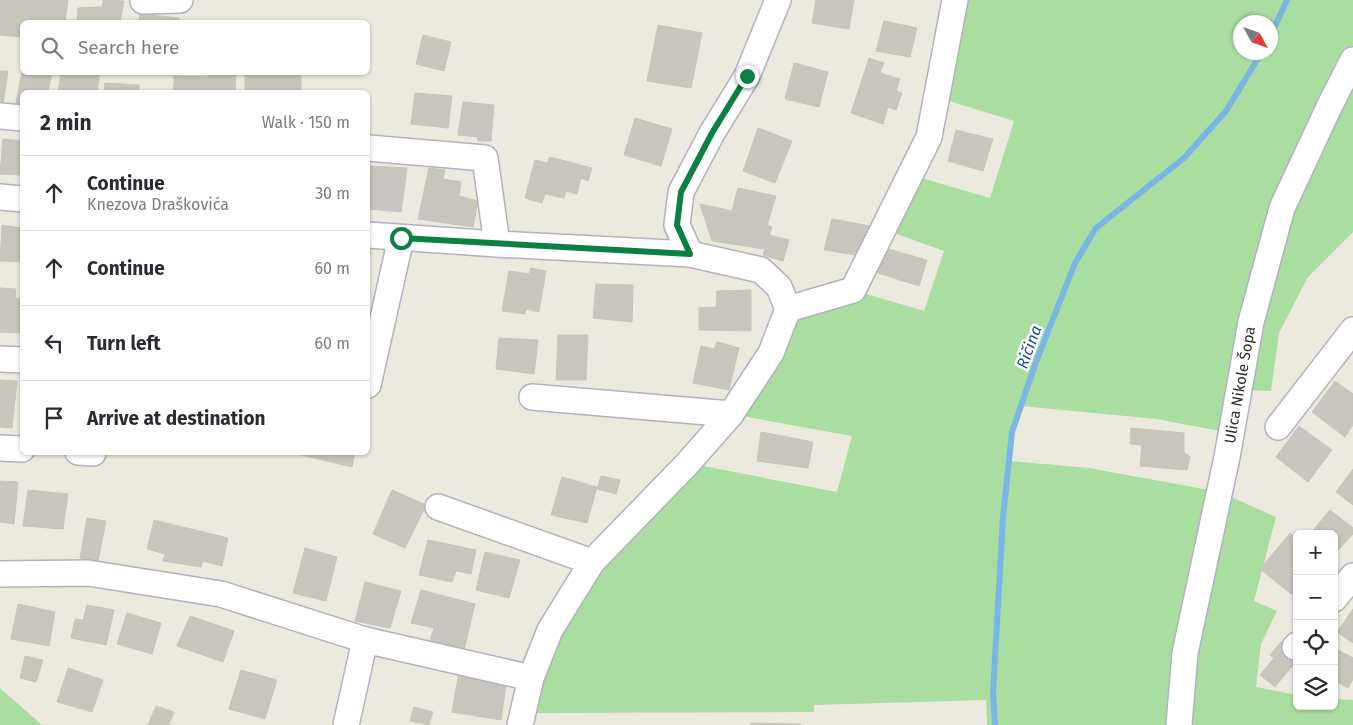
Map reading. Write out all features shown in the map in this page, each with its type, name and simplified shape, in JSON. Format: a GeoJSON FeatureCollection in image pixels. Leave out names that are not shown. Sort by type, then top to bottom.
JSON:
{"type":"FeatureCollection","features":[{"type":"Feature","properties":{"kind":"street"},"geometry":{"type":"LineString","coordinates":[[143,0],[180,0]]}},
{"type":"Feature","properties":{"kind":"street"},"geometry":{"type":"LineString","coordinates":[[690,254],[677,225],[681,192],[712,133],[747,76],[778,0]]}},
{"type":"Feature","properties":{"kind":"street"},"geometry":{"type":"LineString","coordinates":[[788,310],[853,290],[929,137],[955,0]]}},
{"type":"Feature","properties":{"kind":"street","name":"Ulica Nikole Šopa"},"geometry":{"type":"LineString","coordinates":[[1179,725],[1185,653],[1227,457],[1251,322],[1282,208],[1353,60]]}},
{"type":"Feature","properties":{"kind":"street"},"geometry":{"type":"LineString","coordinates":[[0,116],[20,118]]}},
{"type":"Feature","properties":{"kind":"street"},"geometry":{"type":"LineString","coordinates":[[370,148],[484,158],[497,244]]}},
{"type":"Feature","properties":{"kind":"street"},"geometry":{"type":"LineString","coordinates":[[0,197],[20,199]]}},
{"type":"Feature","properties":{"kind":"street"},"geometry":{"type":"LineString","coordinates":[[370,235],[690,254],[761,270],[779,287],[788,310],[770,353],[731,414],[688,462],[592,562],[550,630],[531,678],[520,725]]}},
{"type":"Feature","properties":{"kind":"street"},"geometry":{"type":"LineString","coordinates":[[370,376],[401,238]]}},
{"type":"Feature","properties":{"kind":"street"},"geometry":{"type":"LineString","coordinates":[[1278,427],[1353,330]]}},
{"type":"Feature","properties":{"kind":"street"},"geometry":{"type":"LineString","coordinates":[[0,359],[20,360]]}},
{"type":"Feature","properties":{"kind":"street"},"geometry":{"type":"LineString","coordinates":[[532,396],[731,414]]}},
{"type":"Feature","properties":{"kind":"street"},"geometry":{"type":"LineString","coordinates":[[0,448],[20,449]]}},
{"type":"Feature","properties":{"kind":"street"},"geometry":{"type":"LineString","coordinates":[[438,507],[592,562]]}},
{"type":"Feature","properties":{"kind":"street"},"geometry":{"type":"LineString","coordinates":[[0,574],[88,573],[221,594],[365,640],[531,678]]}},
{"type":"Feature","properties":{"kind":"street"},"geometry":{"type":"LineString","coordinates":[[1338,594],[1353,576]]}},
{"type":"Feature","properties":{"kind":"street"},"geometry":{"type":"LineString","coordinates":[[346,725],[365,640]]}},
{"type":"Feature","properties":{"kind":"green space"},"geometry":{"type":"Polygon","coordinates":[[[955,0],[1353,0],[1353,232],[1308,277],[1279,333],[1271,391],[1239,390],[1231,433],[1156,419],[1021,406],[1012,432],[1009,461],[1089,468],[1220,492],[1276,517],[1254,601],[1277,611],[1261,644],[1256,687],[1293,694],[1293,710],[1338,710],[1338,699],[1353,700],[1353,725],[987,725],[986,700],[814,705],[814,712],[523,713],[550,630],[688,463],[837,492],[852,436],[731,414],[788,309],[853,290],[924,311],[944,251],[883,229],[911,175],[990,198],[1014,121],[936,97],[955,0]]]}},
{"type":"Feature","properties":{"kind":"green space"},"geometry":{"type":"Polygon","coordinates":[[[0,688],[42,725],[0,725],[0,688]]]}},
{"type":"Feature","properties":{"kind":"building"},"geometry":{"type":"Polygon","coordinates":[[[0,0],[68,0],[65,20],[20,20],[20,37],[0,35],[0,0]]]}},
{"type":"Feature","properties":{"kind":"building"},"geometry":{"type":"Polygon","coordinates":[[[103,0],[124,1],[120,20],[77,20],[78,8],[102,7],[103,0]]]}},
{"type":"Feature","properties":{"kind":"building"},"geometry":{"type":"Polygon","coordinates":[[[816,0],[854,0],[849,29],[812,23],[816,0]]]}},
{"type":"Feature","properties":{"kind":"building"},"geometry":{"type":"Polygon","coordinates":[[[140,14],[179,18],[179,20],[139,20],[140,14]]]}},
{"type":"Feature","properties":{"kind":"building"},"geometry":{"type":"Polygon","coordinates":[[[884,21],[917,28],[910,57],[876,51],[884,21]]]}},
{"type":"Feature","properties":{"kind":"building"},"geometry":{"type":"Polygon","coordinates":[[[658,25],[702,33],[691,88],[647,81],[658,25]]]}},
{"type":"Feature","properties":{"kind":"building"},"geometry":{"type":"Polygon","coordinates":[[[423,35],[451,42],[444,71],[416,64],[423,35]]]}},
{"type":"Feature","properties":{"kind":"building"},"geometry":{"type":"Polygon","coordinates":[[[869,58],[884,63],[880,73],[900,79],[896,91],[902,93],[896,110],[888,107],[883,124],[851,113],[869,58]]]}},
{"type":"Feature","properties":{"kind":"building"},"geometry":{"type":"Polygon","coordinates":[[[794,63],[828,72],[819,107],[785,99],[794,63]]]}},
{"type":"Feature","properties":{"kind":"building"},"geometry":{"type":"Polygon","coordinates":[[[0,71],[8,71],[3,105],[0,105],[0,71]]]}},
{"type":"Feature","properties":{"kind":"building"},"geometry":{"type":"Polygon","coordinates":[[[21,75],[52,75],[48,90],[20,90],[20,108],[15,108],[21,75]]]}},
{"type":"Feature","properties":{"kind":"building"},"geometry":{"type":"Polygon","coordinates":[[[61,75],[100,75],[97,90],[58,90],[61,75]]]}},
{"type":"Feature","properties":{"kind":"building"},"geometry":{"type":"Polygon","coordinates":[[[208,75],[236,75],[235,90],[208,90],[209,84],[174,82],[174,76],[208,77],[208,75]]]}},
{"type":"Feature","properties":{"kind":"building"},"geometry":{"type":"Polygon","coordinates":[[[245,75],[301,75],[301,90],[245,90],[245,75]]]}},
{"type":"Feature","properties":{"kind":"building"},"geometry":{"type":"Polygon","coordinates":[[[174,82],[209,84],[208,90],[173,90],[174,82]]]}},
{"type":"Feature","properties":{"kind":"building"},"geometry":{"type":"Polygon","coordinates":[[[105,83],[139,85],[139,90],[104,90],[105,83]]]}},
{"type":"Feature","properties":{"kind":"building"},"geometry":{"type":"Polygon","coordinates":[[[415,93],[452,96],[448,128],[411,124],[415,93]]]}},
{"type":"Feature","properties":{"kind":"building"},"geometry":{"type":"Polygon","coordinates":[[[463,102],[494,105],[491,141],[478,141],[477,137],[458,135],[463,102]]]}},
{"type":"Feature","properties":{"kind":"building"},"geometry":{"type":"Polygon","coordinates":[[[635,118],[672,129],[661,166],[624,155],[635,118]]]}},
{"type":"Feature","properties":{"kind":"building"},"geometry":{"type":"Polygon","coordinates":[[[758,128],[792,141],[775,183],[743,171],[758,128]]]}},
{"type":"Feature","properties":{"kind":"building"},"geometry":{"type":"Polygon","coordinates":[[[956,130],[993,139],[983,171],[948,161],[956,130]]]}},
{"type":"Feature","properties":{"kind":"building"},"geometry":{"type":"Polygon","coordinates":[[[3,139],[20,141],[20,175],[0,174],[3,139]]]}},
{"type":"Feature","properties":{"kind":"building"},"geometry":{"type":"Polygon","coordinates":[[[550,157],[592,168],[588,181],[581,178],[577,194],[566,191],[564,198],[545,194],[542,203],[525,198],[535,160],[547,163],[550,157]]]}},
{"type":"Feature","properties":{"kind":"building"},"geometry":{"type":"Polygon","coordinates":[[[370,166],[407,168],[401,212],[370,209],[370,166]]]}},
{"type":"Feature","properties":{"kind":"building"},"geometry":{"type":"Polygon","coordinates":[[[429,168],[445,170],[443,179],[461,182],[459,196],[478,201],[473,227],[418,219],[429,168]]]}},
{"type":"Feature","properties":{"kind":"building"},"geometry":{"type":"Polygon","coordinates":[[[738,188],[776,196],[767,225],[772,227],[765,249],[712,241],[700,204],[732,211],[738,188]]]}},
{"type":"Feature","properties":{"kind":"building"},"geometry":{"type":"Polygon","coordinates":[[[832,219],[870,226],[862,256],[824,250],[832,219]]]}},
{"type":"Feature","properties":{"kind":"building"},"geometry":{"type":"Polygon","coordinates":[[[2,225],[20,228],[20,262],[0,261],[2,225]]]}},
{"type":"Feature","properties":{"kind":"building"},"geometry":{"type":"Polygon","coordinates":[[[769,235],[789,240],[783,261],[763,255],[769,235]]]}},
{"type":"Feature","properties":{"kind":"building"},"geometry":{"type":"Polygon","coordinates":[[[885,248],[927,260],[919,286],[878,273],[885,248]]]}},
{"type":"Feature","properties":{"kind":"building"},"geometry":{"type":"Polygon","coordinates":[[[531,268],[546,271],[539,312],[526,309],[525,314],[502,311],[509,271],[529,274],[531,268]]]}},
{"type":"Feature","properties":{"kind":"building"},"geometry":{"type":"Polygon","coordinates":[[[596,284],[633,285],[632,322],[593,318],[596,284]]]}},
{"type":"Feature","properties":{"kind":"building"},"geometry":{"type":"Polygon","coordinates":[[[0,288],[16,289],[15,298],[20,298],[20,333],[0,332],[0,288]]]}},
{"type":"Feature","properties":{"kind":"building"},"geometry":{"type":"Polygon","coordinates":[[[751,290],[751,331],[699,330],[699,308],[716,307],[717,291],[751,290]]]}},
{"type":"Feature","properties":{"kind":"building"},"geometry":{"type":"Polygon","coordinates":[[[558,335],[588,335],[586,380],[556,380],[558,335]]]}},
{"type":"Feature","properties":{"kind":"building"},"geometry":{"type":"Polygon","coordinates":[[[499,338],[538,340],[534,374],[496,369],[499,338]]]}},
{"type":"Feature","properties":{"kind":"building"},"geometry":{"type":"Polygon","coordinates":[[[717,342],[739,348],[729,390],[693,383],[701,346],[714,349],[717,342]]]}},
{"type":"Feature","properties":{"kind":"building"},"geometry":{"type":"Polygon","coordinates":[[[0,380],[17,381],[12,428],[0,427],[0,380]]]}},
{"type":"Feature","properties":{"kind":"building"},"geometry":{"type":"Polygon","coordinates":[[[1335,381],[1353,394],[1353,425],[1345,437],[1312,412],[1335,381]]]}},
{"type":"Feature","properties":{"kind":"building"},"geometry":{"type":"Polygon","coordinates":[[[1299,426],[1332,450],[1308,482],[1276,457],[1299,426]]]}},
{"type":"Feature","properties":{"kind":"building"},"geometry":{"type":"Polygon","coordinates":[[[1131,428],[1184,433],[1184,452],[1190,457],[1187,470],[1140,466],[1142,445],[1130,444],[1131,428]]]}},
{"type":"Feature","properties":{"kind":"building"},"geometry":{"type":"Polygon","coordinates":[[[761,432],[813,442],[808,468],[757,461],[761,432]]]}},
{"type":"Feature","properties":{"kind":"building"},"geometry":{"type":"Polygon","coordinates":[[[302,455],[354,455],[352,467],[302,455]]]}},
{"type":"Feature","properties":{"kind":"building"},"geometry":{"type":"Polygon","coordinates":[[[1353,469],[1353,505],[1336,492],[1353,469]]]}},
{"type":"Feature","properties":{"kind":"building"},"geometry":{"type":"Polygon","coordinates":[[[601,476],[620,480],[616,494],[597,489],[601,476]]]}},
{"type":"Feature","properties":{"kind":"building"},"geometry":{"type":"Polygon","coordinates":[[[562,477],[597,487],[587,523],[551,515],[562,477]]]}},
{"type":"Feature","properties":{"kind":"building"},"geometry":{"type":"Polygon","coordinates":[[[0,481],[18,482],[14,524],[0,522],[0,481]]]}},
{"type":"Feature","properties":{"kind":"building"},"geometry":{"type":"Polygon","coordinates":[[[28,490],[68,494],[63,529],[23,526],[28,490]]]}},
{"type":"Feature","properties":{"kind":"building"},"geometry":{"type":"Polygon","coordinates":[[[392,490],[426,505],[405,548],[373,534],[392,490]]]}},
{"type":"Feature","properties":{"kind":"building"},"geometry":{"type":"Polygon","coordinates":[[[1330,510],[1353,528],[1353,534],[1338,551],[1338,530],[1313,530],[1330,510]]]}},
{"type":"Feature","properties":{"kind":"building"},"geometry":{"type":"Polygon","coordinates":[[[87,518],[106,521],[98,561],[80,558],[87,518]]]}},
{"type":"Feature","properties":{"kind":"building"},"geometry":{"type":"Polygon","coordinates":[[[154,520],[228,538],[222,566],[203,561],[201,567],[163,561],[165,554],[147,549],[154,520]]]}},
{"type":"Feature","properties":{"kind":"building"},"geometry":{"type":"Polygon","coordinates":[[[1290,533],[1293,536],[1293,595],[1260,569],[1290,533]]]}},
{"type":"Feature","properties":{"kind":"building"},"geometry":{"type":"Polygon","coordinates":[[[428,540],[476,550],[471,574],[456,571],[452,582],[419,575],[428,540]]]}},
{"type":"Feature","properties":{"kind":"building"},"geometry":{"type":"Polygon","coordinates":[[[305,548],[337,557],[326,601],[293,593],[305,548]]]}},
{"type":"Feature","properties":{"kind":"building"},"geometry":{"type":"Polygon","coordinates":[[[485,552],[520,560],[509,598],[476,590],[485,552]]]}},
{"type":"Feature","properties":{"kind":"building"},"geometry":{"type":"Polygon","coordinates":[[[365,582],[401,591],[390,628],[355,621],[365,582]]]}},
{"type":"Feature","properties":{"kind":"building"},"geometry":{"type":"Polygon","coordinates":[[[421,590],[475,604],[464,650],[430,641],[434,628],[411,623],[421,590]]]}},
{"type":"Feature","properties":{"kind":"building"},"geometry":{"type":"Polygon","coordinates":[[[18,604],[55,612],[49,646],[11,639],[18,604]]]}},
{"type":"Feature","properties":{"kind":"building"},"geometry":{"type":"Polygon","coordinates":[[[87,605],[114,610],[106,645],[71,638],[75,619],[83,620],[87,605]]]}},
{"type":"Feature","properties":{"kind":"building"},"geometry":{"type":"Polygon","coordinates":[[[1353,609],[1353,643],[1338,633],[1353,609]]]}},
{"type":"Feature","properties":{"kind":"building"},"geometry":{"type":"Polygon","coordinates":[[[127,613],[161,623],[152,654],[117,644],[127,613]]]}},
{"type":"Feature","properties":{"kind":"building"},"geometry":{"type":"Polygon","coordinates":[[[190,616],[234,631],[223,662],[177,646],[190,616]]]}},
{"type":"Feature","properties":{"kind":"building"},"geometry":{"type":"Polygon","coordinates":[[[1281,642],[1293,650],[1293,665],[1275,687],[1260,675],[1274,658],[1270,655],[1281,642]]]}},
{"type":"Feature","properties":{"kind":"building"},"geometry":{"type":"Polygon","coordinates":[[[1338,650],[1353,658],[1353,679],[1348,688],[1338,682],[1338,650]]]}},
{"type":"Feature","properties":{"kind":"building"},"geometry":{"type":"Polygon","coordinates":[[[25,656],[43,660],[36,682],[20,678],[25,656]]]}},
{"type":"Feature","properties":{"kind":"building"},"geometry":{"type":"Polygon","coordinates":[[[68,668],[103,680],[92,712],[57,702],[68,668]]]}},
{"type":"Feature","properties":{"kind":"building"},"geometry":{"type":"Polygon","coordinates":[[[241,670],[277,680],[265,719],[229,709],[241,670]]]}},
{"type":"Feature","properties":{"kind":"building"},"geometry":{"type":"Polygon","coordinates":[[[459,672],[507,679],[501,720],[452,712],[459,672]]]}},
{"type":"Feature","properties":{"kind":"building"},"geometry":{"type":"Polygon","coordinates":[[[156,706],[174,712],[169,724],[172,725],[148,725],[156,706]]]}},
{"type":"Feature","properties":{"kind":"building"},"geometry":{"type":"Polygon","coordinates":[[[414,707],[433,712],[429,725],[410,721],[414,707]]]}},
{"type":"Feature","properties":{"kind":"building"},"geometry":{"type":"Polygon","coordinates":[[[751,723],[801,724],[801,725],[750,725],[751,723]]]}},
{"type":"Feature","properties":{"kind":"waterway","name":"Ričina"},"geometry":{"type":"LineString","coordinates":[[1278,20],[1287,0]]}},
{"type":"Feature","properties":{"kind":"waterway","name":"Ričina"},"geometry":{"type":"LineString","coordinates":[[995,725],[993,693],[1003,517],[1012,432],[1036,362],[1075,263],[1096,228],[1184,158],[1226,111],[1257,60]]}},
{"type":"Feature","properties":{"kind":"route"},"geometry":{"type":"LineString","coordinates":[[401,238],[690,254],[677,225],[681,192],[712,133],[747,76]]}}]}
